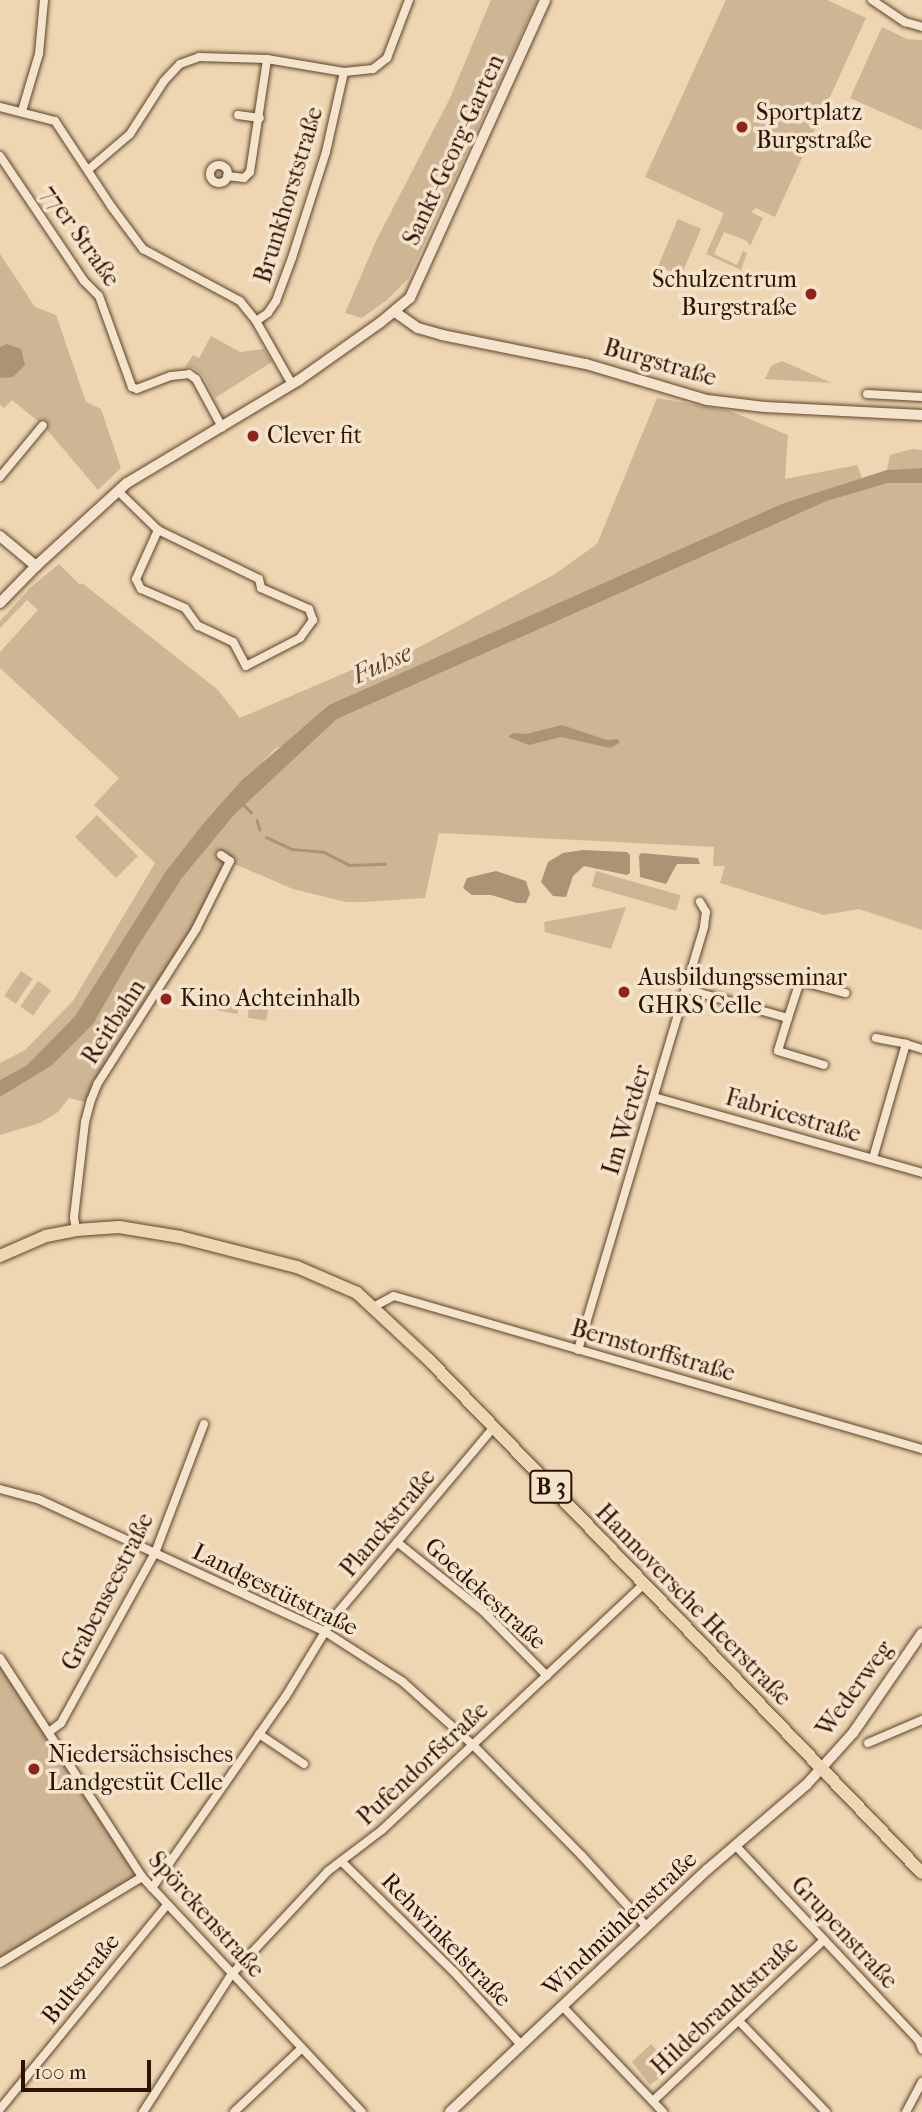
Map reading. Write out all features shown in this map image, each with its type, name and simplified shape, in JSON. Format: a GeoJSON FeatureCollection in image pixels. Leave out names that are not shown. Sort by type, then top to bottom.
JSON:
{"type":"FeatureCollection","features":[{"type":"Feature","properties":{"kind":"main road","name":"B 3"},"geometry":{"type":"LineString","coordinates":[[0,1256],[46,1236],[76,1230],[119,1227],[155,1231],[308,1271],[341,1284],[375,1306]]}},
{"type":"Feature","properties":{"kind":"main road","name":"Hannoversche Heerstraße"},"geometry":{"type":"LineString","coordinates":[[375,1306],[922,1874]]}},
{"type":"Feature","properties":{"kind":"street"},"geometry":{"type":"LineString","coordinates":[[22,111],[39,54],[44,0]]}},
{"type":"Feature","properties":{"kind":"street"},"geometry":{"type":"LineString","coordinates":[[88,170],[130,134],[164,81],[180,64],[199,57],[267,59],[344,72],[373,69],[387,58],[409,0]]}},
{"type":"Feature","properties":{"kind":"street","name":"Sankt-Georg-Garten"},"geometry":{"type":"LineString","coordinates":[[395,312],[410,298],[545,0]]}},
{"type":"Feature","properties":{"kind":"street"},"geometry":{"type":"LineString","coordinates":[[872,0],[905,22],[922,27]]}},
{"type":"Feature","properties":{"kind":"street"},"geometry":{"type":"LineString","coordinates":[[228,176],[244,178],[250,172],[267,59]]}},
{"type":"Feature","properties":{"kind":"street","name":"Brunkhorststraße"},"geometry":{"type":"LineString","coordinates":[[256,321],[268,313],[276,301],[292,258],[326,152],[344,72]]}},
{"type":"Feature","properties":{"kind":"street"},"geometry":{"type":"LineString","coordinates":[[0,107],[55,121],[111,206],[143,248],[240,302],[256,321],[292,384]]}},
{"type":"Feature","properties":{"kind":"street"},"geometry":{"type":"LineString","coordinates":[[239,115],[260,118]]}},
{"type":"Feature","properties":{"kind":"street","name":"77er Straße"},"geometry":{"type":"LineString","coordinates":[[0,156],[84,281],[99,296],[132,387],[137,389],[171,376],[189,374],[196,379],[222,427]]}},
{"type":"Feature","properties":{"kind":"street"},"geometry":{"type":"LineString","coordinates":[[0,603],[36,566],[118,491],[144,471],[292,384],[395,312]]}},
{"type":"Feature","properties":{"kind":"street","name":"Burgstraße"},"geometry":{"type":"LineString","coordinates":[[395,312],[418,328],[442,335],[586,364],[707,400],[765,407],[922,415]]}},
{"type":"Feature","properties":{"kind":"street"},"geometry":{"type":"LineString","coordinates":[[867,394],[922,397]]}},
{"type":"Feature","properties":{"kind":"street"},"geometry":{"type":"LineString","coordinates":[[0,477],[43,425]]}},
{"type":"Feature","properties":{"kind":"street"},"geometry":{"type":"LineString","coordinates":[[118,491],[158,530],[259,579],[261,588],[309,609],[313,620],[300,638],[246,666],[233,642],[198,626],[185,608],[141,589],[136,579],[158,530]]}},
{"type":"Feature","properties":{"kind":"street"},"geometry":{"type":"LineString","coordinates":[[0,536],[36,566]]}},
{"type":"Feature","properties":{"kind":"street","name":"Reitbahn"},"geometry":{"type":"LineString","coordinates":[[76,1230],[80,1163],[91,1100],[98,1083],[196,929],[230,861],[221,855]]}},
{"type":"Feature","properties":{"kind":"street","name":"Im Werder"},"geometry":{"type":"LineString","coordinates":[[578,1350],[704,926],[706,912],[700,902]]}},
{"type":"Feature","properties":{"kind":"street"},"geometry":{"type":"LineString","coordinates":[[824,1065],[778,1051],[800,981],[845,993]]}},
{"type":"Feature","properties":{"kind":"street"},"geometry":{"type":"LineString","coordinates":[[686,989],[788,1018]]}},
{"type":"Feature","properties":{"kind":"street"},"geometry":{"type":"LineString","coordinates":[[876,1038],[922,1049]]}},
{"type":"Feature","properties":{"kind":"street"},"geometry":{"type":"LineString","coordinates":[[873,1158],[906,1044]]}},
{"type":"Feature","properties":{"kind":"street","name":"Fabricestraße"},"geometry":{"type":"LineString","coordinates":[[654,1097],[922,1173]]}},
{"type":"Feature","properties":{"kind":"street","name":"Bernstorffstraße"},"geometry":{"type":"LineString","coordinates":[[375,1306],[394,1296],[922,1449]]}},
{"type":"Feature","properties":{"kind":"street","name":"Grabenseestraße"},"geometry":{"type":"LineString","coordinates":[[49,1732],[61,1723],[155,1553],[204,1424]]}},
{"type":"Feature","properties":{"kind":"street","name":"Planckstraße"},"geometry":{"type":"LineString","coordinates":[[152,1888],[259,1734],[324,1632],[494,1428]]}},
{"type":"Feature","properties":{"kind":"street","name":"Landgestütstraße"},"geometry":{"type":"LineString","coordinates":[[0,1489],[38,1499],[324,1632],[403,1682],[472,1745],[582,1856],[647,1927]]}},
{"type":"Feature","properties":{"kind":"street","name":"Goedekestraße"},"geometry":{"type":"LineString","coordinates":[[397,1542],[483,1611],[547,1676]]}},
{"type":"Feature","properties":{"kind":"street","name":"Pufendorfstraße"},"geometry":{"type":"LineString","coordinates":[[143,2112],[231,1975],[328,1871],[382,1830],[644,1584]]}},
{"type":"Feature","properties":{"kind":"street","name":"Wederweg"},"geometry":{"type":"LineString","coordinates":[[822,1769],[858,1725],[922,1633]]}},
{"type":"Feature","properties":{"kind":"street","name":"Spörckenstraße"},"geometry":{"type":"LineString","coordinates":[[0,1658],[142,1877],[166,1906],[362,2112]]}},
{"type":"Feature","properties":{"kind":"street"},"geometry":{"type":"LineString","coordinates":[[868,1743],[922,1720]]}},
{"type":"Feature","properties":{"kind":"street"},"geometry":{"type":"LineString","coordinates":[[259,1734],[304,1764]]}},
{"type":"Feature","properties":{"kind":"street","name":"Windmühlenstraße"},"geometry":{"type":"LineString","coordinates":[[450,2112],[735,1845],[779,1811],[822,1769]]}},
{"type":"Feature","properties":{"kind":"street","name":"Grupenstraße"},"geometry":{"type":"LineString","coordinates":[[735,1845],[919,2041],[922,2049]]}},
{"type":"Feature","properties":{"kind":"street","name":"Rehwinkelstraße"},"geometry":{"type":"LineString","coordinates":[[342,1862],[454,1972],[522,2046]]}},
{"type":"Feature","properties":{"kind":"street"},"geometry":{"type":"LineString","coordinates":[[0,1963],[142,1877]]}},
{"type":"Feature","properties":{"kind":"street","name":"Bultstraße"},"geometry":{"type":"LineString","coordinates":[[0,2109],[166,1906]]}},
{"type":"Feature","properties":{"kind":"street","name":"Hildebrandtstraße"},"geometry":{"type":"LineString","coordinates":[[653,2101],[824,1940]]}},
{"type":"Feature","properties":{"kind":"street"},"geometry":{"type":"LineString","coordinates":[[563,2007],[663,2112]]}},
{"type":"Feature","properties":{"kind":"street"},"geometry":{"type":"LineString","coordinates":[[739,2021],[826,2112]]}},
{"type":"Feature","properties":{"kind":"street"},"geometry":{"type":"LineString","coordinates":[[234,2112],[302,2048]]}},
{"type":"Feature","properties":{"kind":"street"},"geometry":{"type":"LineString","coordinates":[[906,2112],[922,2082]]}},
{"type":"Feature","properties":{"kind":"shaded area"},"geometry":{"type":"Polygon","coordinates":[[[491,0],[537,0],[408,279],[387,300],[362,318],[345,313],[376,241],[450,98],[491,0]]]}},
{"type":"Feature","properties":{"kind":"shaded area","name":"Sportplatz Burgstraße"},"geometry":{"type":"Polygon","coordinates":[[[726,0],[827,0],[866,18],[775,217],[756,208],[751,212],[763,218],[750,246],[747,241],[724,232],[714,254],[737,265],[743,251],[747,253],[741,270],[706,254],[724,213],[645,177],[726,0]]]}},
{"type":"Feature","properties":{"kind":"shaded area"},"geometry":{"type":"Polygon","coordinates":[[[882,27],[907,39],[922,40],[922,130],[850,98],[882,27]]]}},
{"type":"Feature","properties":{"kind":"shaded area"},"geometry":{"type":"Polygon","coordinates":[[[678,219],[701,229],[681,276],[658,266],[678,219]]]}},
{"type":"Feature","properties":{"kind":"shaded area"},"geometry":{"type":"Polygon","coordinates":[[[0,254],[35,307],[56,315],[86,402],[101,409],[121,468],[98,490],[44,426],[12,400],[4,408],[0,405],[0,254]]]}},
{"type":"Feature","properties":{"kind":"shaded area"},"geometry":{"type":"Polygon","coordinates":[[[211,336],[240,352],[264,349],[272,362],[215,398],[203,375],[194,368],[185,367],[193,355],[199,358],[211,336]]]}},
{"type":"Feature","properties":{"kind":"shaded area"},"geometry":{"type":"Polygon","coordinates":[[[7,344],[21,349],[25,365],[13,377],[0,378],[0,347],[7,344]]]}},
{"type":"Feature","properties":{"kind":"shaded area"},"geometry":{"type":"Polygon","coordinates":[[[782,361],[832,383],[765,379],[771,366],[782,361]]]}},
{"type":"Feature","properties":{"kind":"shaded area"},"geometry":{"type":"Polygon","coordinates":[[[657,398],[730,411],[788,435],[785,479],[857,465],[862,478],[784,503],[275,749],[202,825],[166,871],[75,1016],[27,1065],[0,1080],[0,1063],[25,1050],[73,1001],[155,863],[94,805],[119,778],[0,668],[0,652],[38,610],[27,600],[0,628],[0,621],[31,587],[59,564],[80,585],[82,583],[217,689],[240,718],[405,647],[410,652],[555,574],[597,544],[657,398]]]}},
{"type":"Feature","properties":{"kind":"shaded area"},"geometry":{"type":"Polygon","coordinates":[[[913,449],[922,450],[922,468],[887,470],[890,455],[913,449]]]}},
{"type":"Feature","properties":{"kind":"shaded area"},"geometry":{"type":"Polygon","coordinates":[[[922,468],[922,483],[888,483],[827,501],[337,719],[235,814],[182,878],[136,949],[93,1024],[51,1066],[0,1097],[0,1080],[27,1065],[75,1016],[166,871],[202,825],[242,780],[329,705],[784,503],[887,470],[922,468]]]}},
{"type":"Feature","properties":{"kind":"shaded area"},"geometry":{"type":"Polygon","coordinates":[[[888,483],[922,483],[922,930],[859,909],[824,915],[720,883],[725,866],[713,866],[714,847],[439,833],[425,898],[364,902],[346,902],[293,889],[230,862],[184,948],[114,1061],[93,1104],[69,1098],[58,1112],[40,1123],[0,1135],[0,1097],[51,1066],[182,878],[235,814],[337,719],[827,501],[888,483]]]}},
{"type":"Feature","properties":{"kind":"shaded area"},"geometry":{"type":"Polygon","coordinates":[[[562,725],[607,740],[618,739],[620,743],[610,748],[561,737],[529,745],[508,737],[513,733],[526,734],[562,725]]]}},
{"type":"Feature","properties":{"kind":"shaded area"},"geometry":{"type":"Polygon","coordinates":[[[97,815],[138,856],[116,878],[75,837],[97,815]]]}},
{"type":"Feature","properties":{"kind":"shaded area"},"geometry":{"type":"Polygon","coordinates":[[[583,850],[627,852],[630,855],[630,873],[627,875],[584,866],[573,876],[566,897],[553,896],[541,882],[548,862],[563,853],[583,850]]]}},
{"type":"Feature","properties":{"kind":"shaded area"},"geometry":{"type":"Polygon","coordinates":[[[641,853],[698,858],[700,864],[677,864],[666,884],[640,877],[641,853]]]}},
{"type":"Feature","properties":{"kind":"shaded area"},"geometry":{"type":"Polygon","coordinates":[[[496,871],[526,881],[530,894],[526,903],[491,895],[472,895],[463,888],[467,878],[496,871]]]}},
{"type":"Feature","properties":{"kind":"shaded area"},"geometry":{"type":"Polygon","coordinates":[[[596,871],[681,895],[676,911],[592,886],[596,871]]]}},
{"type":"Feature","properties":{"kind":"shaded area"},"geometry":{"type":"Polygon","coordinates":[[[626,907],[611,949],[545,932],[544,922],[626,907]]]}},
{"type":"Feature","properties":{"kind":"shaded area"},"geometry":{"type":"Polygon","coordinates":[[[21,971],[33,979],[16,1004],[4,996],[21,971]]]}},
{"type":"Feature","properties":{"kind":"shaded area"},"geometry":{"type":"Polygon","coordinates":[[[38,981],[51,990],[33,1016],[20,1006],[38,981]]]}},
{"type":"Feature","properties":{"kind":"shaded area"},"geometry":{"type":"Polygon","coordinates":[[[207,996],[239,1002],[237,1014],[205,1008],[207,996]]]}},
{"type":"Feature","properties":{"kind":"shaded area"},"geometry":{"type":"Polygon","coordinates":[[[251,996],[270,999],[266,1021],[248,1018],[251,996]]]}},
{"type":"Feature","properties":{"kind":"shaded area","name":"Niedersächsisches Landgestüt Celle"},"geometry":{"type":"Polygon","coordinates":[[[0,1663],[137,1876],[0,1960],[0,1663]]]}},
{"type":"Feature","properties":{"kind":"shaded area"},"geometry":{"type":"Polygon","coordinates":[[[651,2044],[673,2068],[650,2085],[632,2062],[651,2044]]]}},
{"type":"Feature","properties":{"kind":"waterway"},"geometry":{"type":"LineString","coordinates":[[244,805],[251,812]]}},
{"type":"Feature","properties":{"kind":"waterway"},"geometry":{"type":"LineString","coordinates":[[257,820],[260,830]]}},
{"type":"Feature","properties":{"kind":"waterway"},"geometry":{"type":"LineString","coordinates":[[266,837],[292,849],[324,852],[349,865],[385,864]]}},
{"type":"Feature","properties":{"kind":"place","name":"Sportplatz Burgstraße"},"geometry":{"type":"Point","coordinates":[742,127]}},
{"type":"Feature","properties":{"kind":"place","name":"Schulzentrum Burgstraße"},"geometry":{"type":"Point","coordinates":[811,294]}},
{"type":"Feature","properties":{"kind":"place","name":"Clever fit"},"geometry":{"type":"Point","coordinates":[253,436]}},
{"type":"Feature","properties":{"kind":"place","name":"Ausbildungsseminar GHRS Celle"},"geometry":{"type":"Point","coordinates":[624,992]}},
{"type":"Feature","properties":{"kind":"place","name":"Kino Achteinhalb"},"geometry":{"type":"Point","coordinates":[166,999]}},
{"type":"Feature","properties":{"kind":"place","name":"Niedersächsisches Landgestüt Celle"},"geometry":{"type":"Point","coordinates":[34,1769]}},
{"type":"Feature","properties":{"kind":"water label","name":"Fuhse"},"geometry":{"type":"Point","coordinates":[382,664]}}]}
